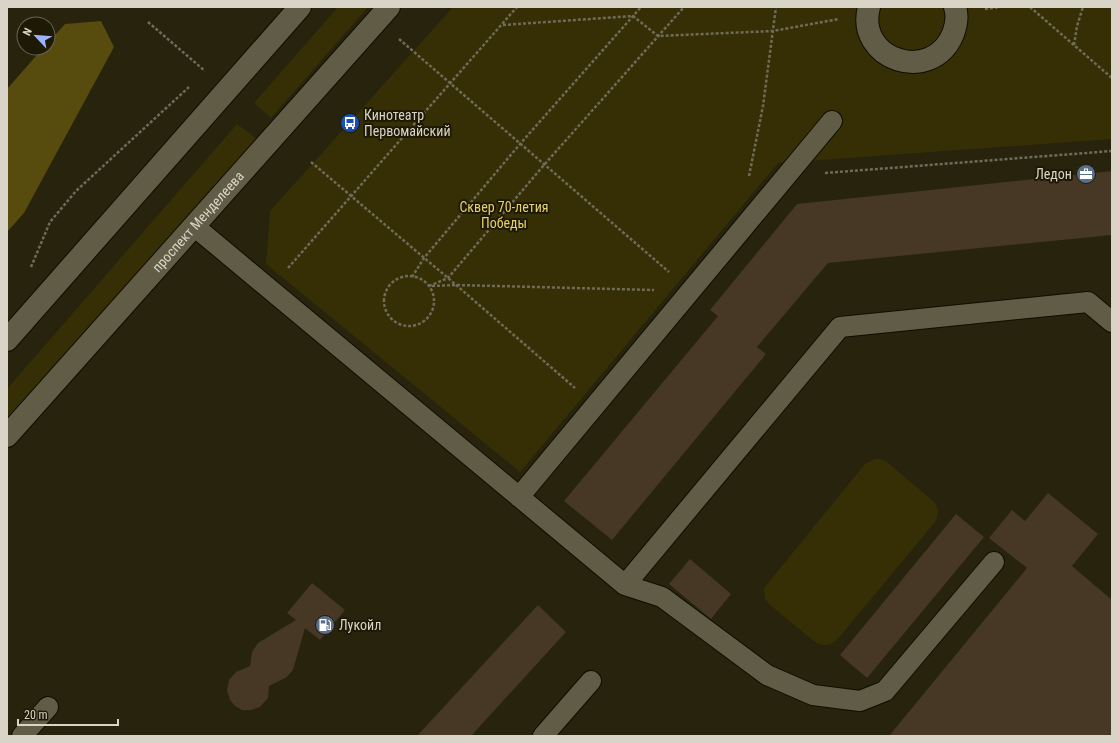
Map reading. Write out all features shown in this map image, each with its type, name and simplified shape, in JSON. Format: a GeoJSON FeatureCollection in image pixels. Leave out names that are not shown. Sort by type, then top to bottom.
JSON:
{"type":"FeatureCollection","features":[{"type":"Feature","properties":{"kind":"main road"},"geometry":{"type":"LineString","coordinates":[[7,340],[300,7]]}},
{"type":"Feature","properties":{"kind":"main road"},"geometry":{"type":"LineString","coordinates":[[868,10],[868,28],[874,42],[879,48],[884,53],[897,60],[912,62],[927,60],[940,52],[950,41],[956,27],[957,12],[955,7]]}},
{"type":"Feature","properties":{"kind":"main road","name":"проспект Менделеева"},"geometry":{"type":"LineString","coordinates":[[7,436],[382,14]]}},
{"type":"Feature","properties":{"kind":"lane"},"geometry":{"type":"LineString","coordinates":[[519,497],[832,121]]}},
{"type":"Feature","properties":{"kind":"lane"},"geometry":{"type":"LineString","coordinates":[[194,226],[625,585],[662,597],[766,675],[813,695],[860,701],[885,692],[994,562]]}},
{"type":"Feature","properties":{"kind":"lane"},"geometry":{"type":"LineString","coordinates":[[625,585],[840,326],[1088,302],[1112,322]]}},
{"type":"Feature","properties":{"kind":"lane"},"geometry":{"type":"LineString","coordinates":[[543,736],[591,681]]}},
{"type":"Feature","properties":{"kind":"lane"},"geometry":{"type":"LineString","coordinates":[[22,736],[48,707]]}},
{"type":"Feature","properties":{"kind":"path"},"geometry":{"type":"LineString","coordinates":[[269,289],[517,7]]}},
{"type":"Feature","properties":{"kind":"path"},"geometry":{"type":"LineString","coordinates":[[412,277],[424,258],[520,144],[642,7]]}},
{"type":"Feature","properties":{"kind":"path"},"geometry":{"type":"LineString","coordinates":[[429,286],[448,278],[544,165],[684,7]]}},
{"type":"Feature","properties":{"kind":"path"},"geometry":{"type":"LineString","coordinates":[[749,221],[748,181],[763,106],[776,7]]}},
{"type":"Feature","properties":{"kind":"path"},"geometry":{"type":"LineString","coordinates":[[1030,7],[1112,78]]}},
{"type":"Feature","properties":{"kind":"path"},"geometry":{"type":"LineString","coordinates":[[1074,46],[1077,26],[1083,7]]}},
{"type":"Feature","properties":{"kind":"path"},"geometry":{"type":"LineString","coordinates":[[502,24],[634,16],[658,36],[773,31],[868,10]]}},
{"type":"Feature","properties":{"kind":"path"},"geometry":{"type":"LineString","coordinates":[[382,14],[450,84],[691,291]]}},
{"type":"Feature","properties":{"kind":"path"},"geometry":{"type":"LineString","coordinates":[[148,22],[205,72]]}},
{"type":"Feature","properties":{"kind":"path"},"geometry":{"type":"LineString","coordinates":[[30,270],[50,222],[76,191],[194,82]]}},
{"type":"Feature","properties":{"kind":"path"},"geometry":{"type":"LineString","coordinates":[[786,177],[1112,151]]}},
{"type":"Feature","properties":{"kind":"path"},"geometry":{"type":"LineString","coordinates":[[311,162],[448,278],[595,406]]}},
{"type":"Feature","properties":{"kind":"path"},"geometry":{"type":"LineString","coordinates":[[403,276],[419,277],[426,281],[429,286],[434,295],[435,303],[428,319],[420,324],[404,326],[396,323],[385,310],[385,293],[389,285],[403,276]]}},
{"type":"Feature","properties":{"kind":"path"},"geometry":{"type":"LineString","coordinates":[[429,286],[456,285],[691,291]]}},
{"type":"Feature","properties":{"kind":"green space"},"geometry":{"type":"Polygon","coordinates":[[[338,7],[368,7],[271,118],[254,103],[338,7]]]}},
{"type":"Feature","properties":{"kind":"green space","name":"Сквер 70-летия Победы"},"geometry":{"type":"Polygon","coordinates":[[[453,7],[1112,7],[1112,139],[778,163],[520,472],[266,264],[270,211],[453,7]]]}},
{"type":"Feature","properties":{"kind":"green space"},"geometry":{"type":"Polygon","coordinates":[[[237,124],[257,139],[7,419],[7,389],[237,124]]]}},
{"type":"Feature","properties":{"kind":"green space"},"geometry":{"type":"Polygon","coordinates":[[[875,459],[881,459],[887,462],[933,501],[938,511],[937,516],[935,522],[837,640],[829,645],[821,645],[815,642],[769,604],[765,599],[764,588],[865,464],[875,459]]]}},
{"type":"Feature","properties":{"kind":"shaded area"},"geometry":{"type":"Polygon","coordinates":[[[101,21],[114,47],[24,213],[7,232],[7,89],[36,56],[56,56],[56,34],[65,24],[101,21]]]}},
{"type":"Feature","properties":{"kind":"building"},"geometry":{"type":"Polygon","coordinates":[[[1112,171],[1112,235],[828,263],[757,347],[766,354],[612,540],[564,501],[718,316],[710,310],[797,204],[1112,171]]]}},
{"type":"Feature","properties":{"kind":"building"},"geometry":{"type":"Polygon","coordinates":[[[1048,493],[1098,534],[1072,566],[1112,600],[1112,736],[889,736],[1027,568],[989,538],[1012,510],[1025,521],[1048,493]]]}},
{"type":"Feature","properties":{"kind":"building"},"geometry":{"type":"Polygon","coordinates":[[[956,514],[984,537],[867,678],[840,655],[956,514]]]}},
{"type":"Feature","properties":{"kind":"building"},"geometry":{"type":"Polygon","coordinates":[[[690,559],[731,594],[711,619],[669,584],[690,559]]]}},
{"type":"Feature","properties":{"kind":"building"},"geometry":{"type":"Polygon","coordinates":[[[312,583],[345,610],[320,640],[305,628],[293,670],[287,677],[269,686],[268,698],[260,707],[251,710],[242,710],[235,706],[230,700],[227,690],[229,680],[236,672],[250,666],[252,652],[258,643],[296,620],[287,613],[312,583]]]}},
{"type":"Feature","properties":{"kind":"building"},"geometry":{"type":"Polygon","coordinates":[[[538,605],[566,632],[471,736],[417,736],[538,605]]]}},
{"type":"Feature","properties":{"kind":"place","name":"Кинотеатр Первомайский"},"geometry":{"type":"Point","coordinates":[350,123]}},
{"type":"Feature","properties":{"kind":"place","name":"Ледон"},"geometry":{"type":"Point","coordinates":[1086,174]}},
{"type":"Feature","properties":{"kind":"place","name":"Лукойл"},"geometry":{"type":"Point","coordinates":[325,625]}}]}
